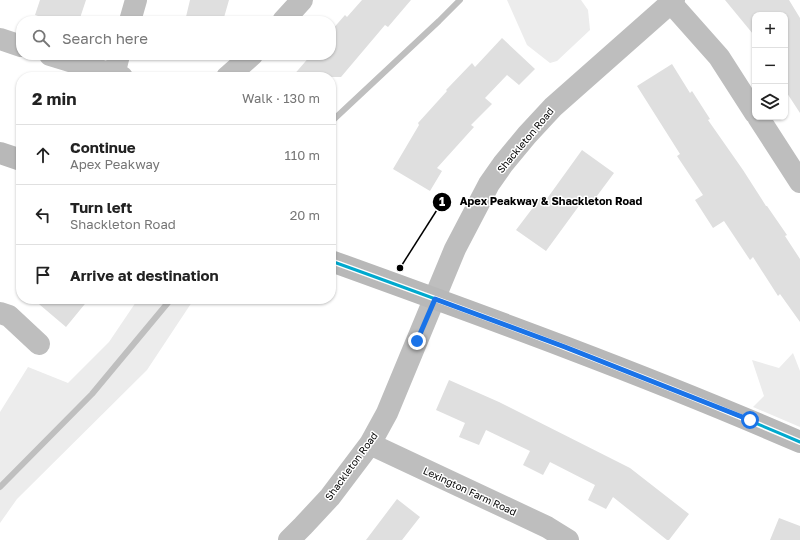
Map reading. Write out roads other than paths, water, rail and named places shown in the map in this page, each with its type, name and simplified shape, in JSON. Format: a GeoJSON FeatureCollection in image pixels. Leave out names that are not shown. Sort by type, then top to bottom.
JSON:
{"type":"FeatureCollection","features":[{"type":"Feature","properties":{"kind":"main road"},"geometry":{"type":"LineString","coordinates":[[0,154],[16,159]]}},
{"type":"Feature","properties":{"kind":"main road"},"geometry":{"type":"LineString","coordinates":[[336,263],[572,350],[750,420],[800,442]]}},
{"type":"Feature","properties":{"kind":"street"},"geometry":{"type":"LineString","coordinates":[[131,16],[136,0]]}},
{"type":"Feature","properties":{"kind":"street"},"geometry":{"type":"LineString","coordinates":[[288,16],[302,0]]}},
{"type":"Feature","properties":{"kind":"street"},"geometry":{"type":"LineString","coordinates":[[672,1],[719,57],[752,108]]}},
{"type":"Feature","properties":{"kind":"street","name":"Shackleton Road"},"geometry":{"type":"LineString","coordinates":[[289,540],[330,497],[370,444],[387,413],[435,299],[454,249],[489,184],[503,164],[527,134],[553,107],[672,1]]}},
{"type":"Feature","properties":{"kind":"street"},"geometry":{"type":"LineString","coordinates":[[0,39],[16,44]]}},
{"type":"Feature","properties":{"kind":"street"},"geometry":{"type":"LineString","coordinates":[[74,60],[118,69]]}},
{"type":"Feature","properties":{"kind":"street"},"geometry":{"type":"LineString","coordinates":[[233,72],[246,60]]}},
{"type":"Feature","properties":{"kind":"street"},"geometry":{"type":"LineString","coordinates":[[760,120],[800,182]]}},
{"type":"Feature","properties":{"kind":"street"},"geometry":{"type":"LineString","coordinates":[[0,313],[9,316],[39,344]]}},
{"type":"Feature","properties":{"kind":"street","name":"Lexington Farm Road"},"geometry":{"type":"LineString","coordinates":[[370,444],[547,527],[568,540]]}},
{"type":"Feature","properties":{"kind":"waterway"},"geometry":{"type":"LineString","coordinates":[[336,117],[460,0]]}},
{"type":"Feature","properties":{"kind":"waterway"},"geometry":{"type":"LineString","coordinates":[[0,487],[92,394],[167,304]]}},
{"type":"Feature","properties":{"kind":"place","name":"Apex Peakway & Shackleton Road"},"geometry":{"type":"Point","coordinates":[400,268]}}]}
